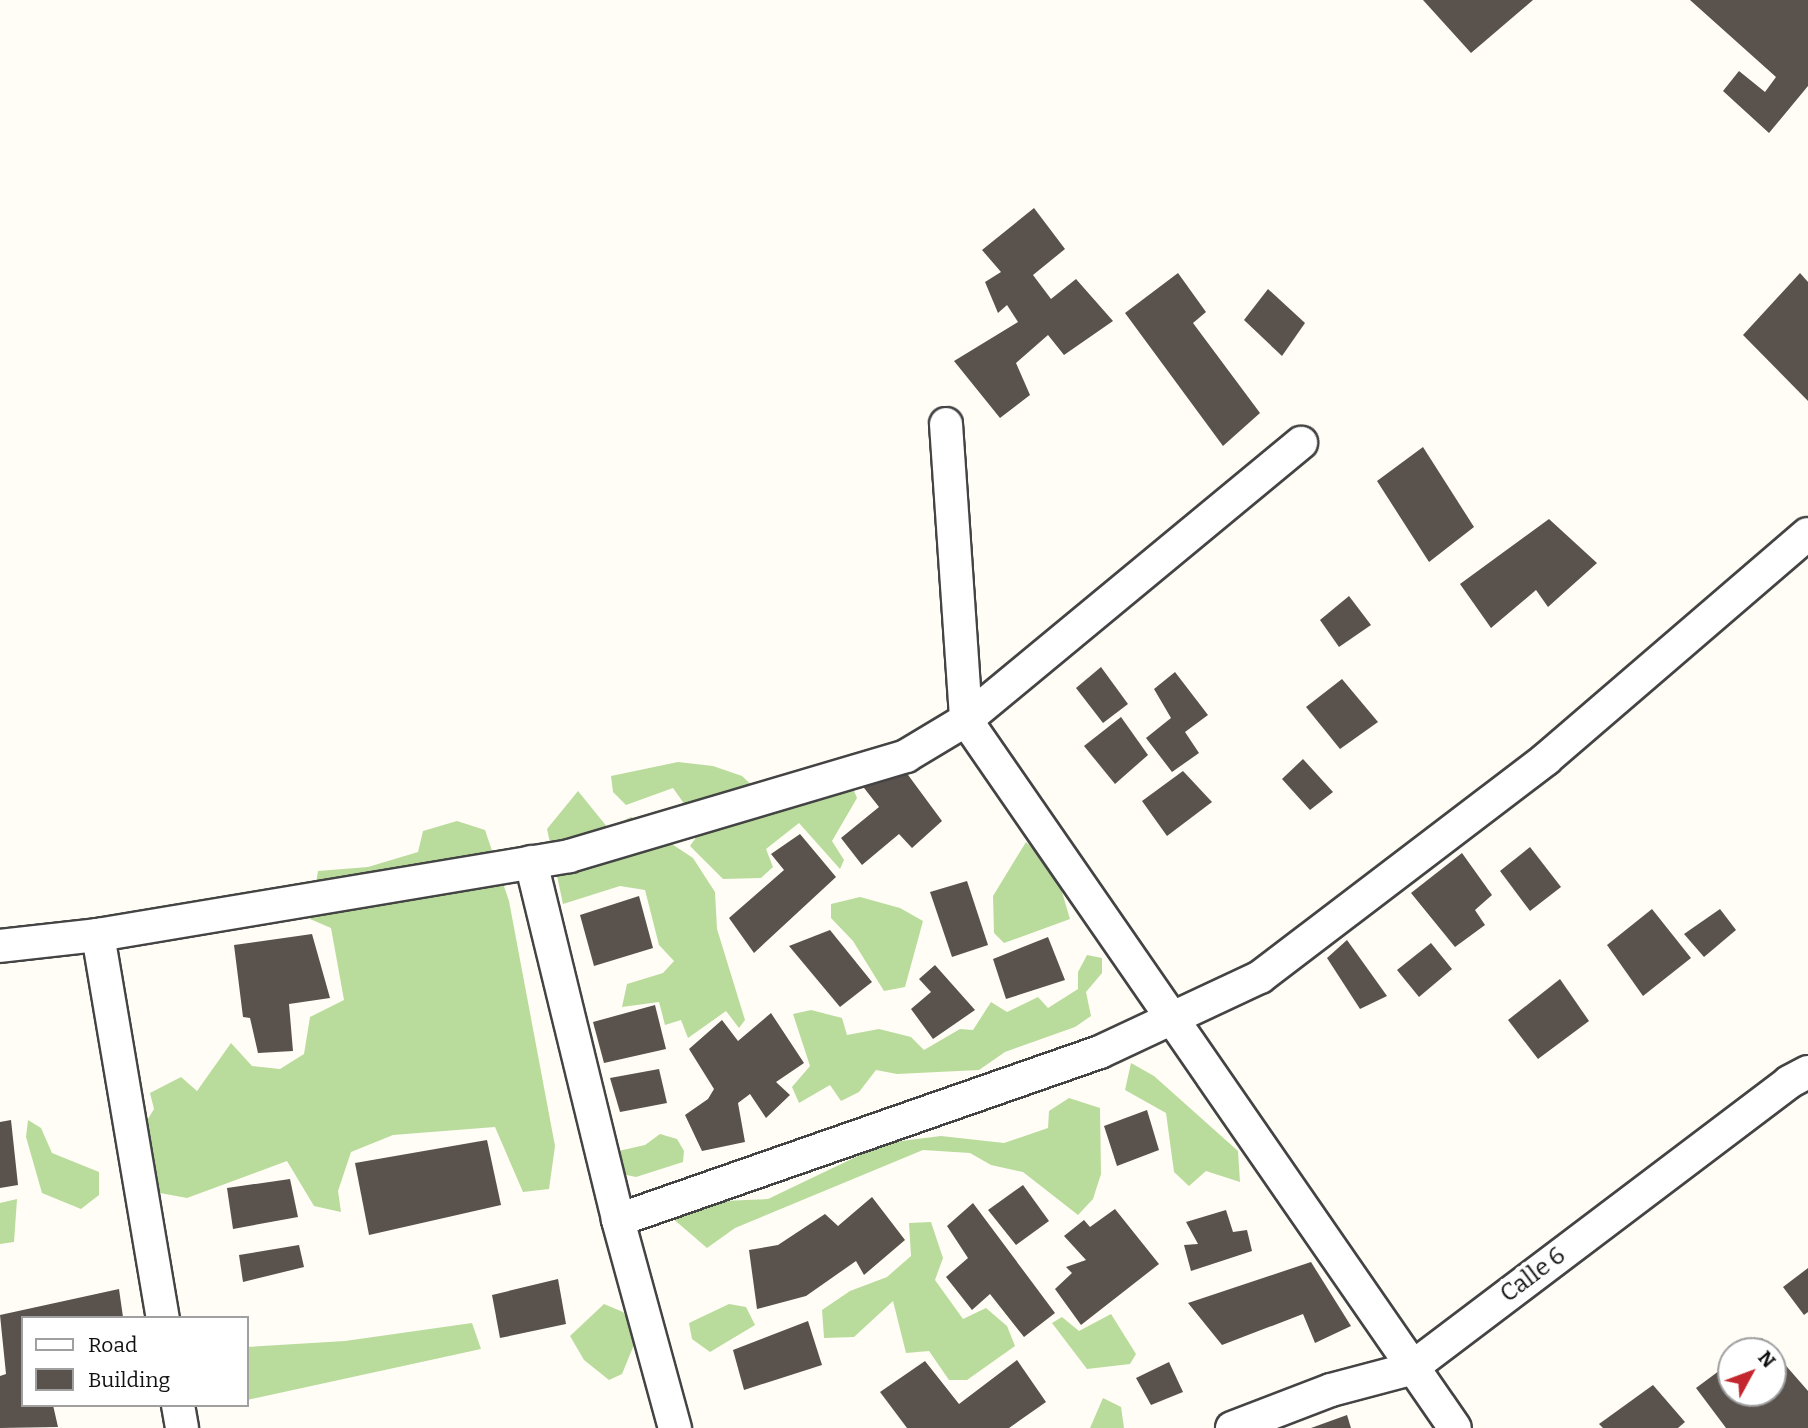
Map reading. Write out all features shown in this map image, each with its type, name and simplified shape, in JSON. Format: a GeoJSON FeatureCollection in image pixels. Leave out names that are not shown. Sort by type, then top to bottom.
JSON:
{"type":"FeatureCollection","features":[{"type":"Feature","properties":{"kind":"street"},"geometry":{"type":"LineString","coordinates":[[946,424],[966,720],[1173,1018],[1410,1369],[1455,1428]]}},
{"type":"Feature","properties":{"kind":"street"},"geometry":{"type":"LineString","coordinates":[[0,946],[98,935],[569,856],[906,756],[966,720],[1301,443]]}},
{"type":"Feature","properties":{"kind":"street"},"geometry":{"type":"LineString","coordinates":[[618,1220],[1100,1052],[1260,977],[1546,759],[1808,534]]}},
{"type":"Feature","properties":{"kind":"street"},"geometry":{"type":"LineString","coordinates":[[531,862],[618,1220],[676,1428]]}},
{"type":"Feature","properties":{"kind":"street"},"geometry":{"type":"LineString","coordinates":[[98,935],[163,1316]]}},
{"type":"Feature","properties":{"kind":"street","name":"Calle 6"},"geometry":{"type":"LineString","coordinates":[[1232,1428],[1331,1390],[1410,1369],[1789,1082],[1808,1072]]}},
{"type":"Feature","properties":{"kind":"street"},"geometry":{"type":"LineString","coordinates":[[178,1407],[182,1428]]}},
{"type":"Feature","properties":{"kind":"green space"},"geometry":{"type":"Polygon","coordinates":[[[678,762],[713,766],[742,776],[778,810],[815,772],[842,762],[857,798],[832,841],[844,860],[840,869],[799,823],[766,849],[773,867],[761,878],[723,879],[690,846],[702,829],[673,788],[626,805],[613,792],[611,776],[678,762]]]}},
{"type":"Feature","properties":{"kind":"green space"},"geometry":{"type":"Polygon","coordinates":[[[578,791],[608,828],[631,817],[693,858],[715,892],[717,929],[745,1020],[739,1028],[726,1011],[688,1038],[681,1020],[665,1025],[659,1002],[622,1007],[627,984],[663,973],[674,961],[659,945],[645,890],[620,886],[563,904],[547,829],[578,791]]]}},
{"type":"Feature","properties":{"kind":"green space"},"geometry":{"type":"Polygon","coordinates":[[[457,821],[485,830],[509,901],[555,1146],[549,1189],[523,1192],[495,1127],[393,1135],[351,1152],[338,1191],[341,1212],[314,1206],[287,1161],[187,1198],[160,1193],[122,1162],[154,1109],[150,1093],[181,1077],[197,1091],[231,1043],[252,1066],[280,1069],[304,1054],[310,1017],[344,1000],[331,928],[310,919],[318,871],[368,867],[418,852],[423,831],[457,821]]]}},
{"type":"Feature","properties":{"kind":"green space"},"geometry":{"type":"Polygon","coordinates":[[[1026,842],[1056,872],[1070,919],[1004,943],[994,933],[993,896],[1026,842]]]}},
{"type":"Feature","properties":{"kind":"green space"},"geometry":{"type":"Polygon","coordinates":[[[860,897],[900,908],[923,921],[905,987],[884,991],[853,941],[831,918],[831,904],[860,897]]]}},
{"type":"Feature","properties":{"kind":"green space"},"geometry":{"type":"Polygon","coordinates":[[[1087,955],[1102,958],[1102,973],[1086,992],[1091,1016],[1075,1027],[1005,1052],[979,1070],[897,1074],[876,1070],[859,1092],[841,1101],[830,1085],[799,1103],[792,1087],[810,1066],[793,1014],[811,1010],[842,1018],[847,1035],[879,1029],[911,1037],[924,1050],[960,1029],[973,1030],[991,1002],[1007,1012],[1038,997],[1048,1008],[1078,989],[1078,972],[1087,955]]]}},
{"type":"Feature","properties":{"kind":"green space"},"geometry":{"type":"Polygon","coordinates":[[[1131,1063],[1154,1076],[1238,1151],[1240,1182],[1206,1171],[1189,1186],[1174,1172],[1166,1113],[1125,1090],[1131,1063]]]}},
{"type":"Feature","properties":{"kind":"green space"},"geometry":{"type":"Polygon","coordinates":[[[1069,1098],[1100,1108],[1101,1174],[1093,1199],[1078,1215],[1023,1172],[991,1165],[970,1153],[923,1150],[735,1228],[707,1248],[671,1217],[699,1202],[768,1199],[885,1143],[941,1136],[1004,1143],[1048,1128],[1049,1111],[1069,1098]]]}},
{"type":"Feature","properties":{"kind":"green space"},"geometry":{"type":"Polygon","coordinates":[[[28,1120],[41,1128],[52,1153],[99,1172],[99,1195],[81,1209],[42,1193],[26,1137],[28,1120]]]}},
{"type":"Feature","properties":{"kind":"green space"},"geometry":{"type":"Polygon","coordinates":[[[660,1134],[677,1139],[684,1151],[683,1162],[636,1177],[622,1174],[614,1152],[645,1145],[660,1134]]]}},
{"type":"Feature","properties":{"kind":"green space"},"geometry":{"type":"Polygon","coordinates":[[[17,1199],[14,1242],[0,1244],[0,1203],[17,1199]]]}},
{"type":"Feature","properties":{"kind":"green space"},"geometry":{"type":"Polygon","coordinates":[[[931,1222],[943,1258],[935,1280],[963,1319],[986,1308],[1007,1326],[1015,1346],[967,1380],[949,1380],[929,1351],[906,1353],[893,1301],[854,1337],[824,1338],[822,1310],[850,1291],[887,1277],[911,1256],[909,1223],[931,1222]]]}},
{"type":"Feature","properties":{"kind":"green space"},"geometry":{"type":"Polygon","coordinates":[[[604,1304],[623,1312],[638,1335],[622,1374],[609,1380],[584,1360],[570,1336],[604,1304]]]}},
{"type":"Feature","properties":{"kind":"green space"},"geometry":{"type":"Polygon","coordinates":[[[729,1304],[746,1307],[755,1325],[710,1352],[692,1339],[689,1323],[729,1304]]]}},
{"type":"Feature","properties":{"kind":"green space"},"geometry":{"type":"Polygon","coordinates":[[[1111,1314],[1136,1354],[1130,1364],[1087,1369],[1052,1323],[1062,1317],[1079,1331],[1111,1314]]]}},
{"type":"Feature","properties":{"kind":"green space"},"geometry":{"type":"Polygon","coordinates":[[[472,1323],[481,1349],[248,1400],[248,1347],[345,1341],[472,1323]]]}},
{"type":"Feature","properties":{"kind":"green space"},"geometry":{"type":"Polygon","coordinates":[[[1103,1398],[1121,1407],[1124,1428],[1090,1428],[1103,1398]]]}},
{"type":"Feature","properties":{"kind":"building"},"geometry":{"type":"Polygon","coordinates":[[[1423,0],[1533,0],[1471,53],[1423,0]]]}},
{"type":"Feature","properties":{"kind":"building"},"geometry":{"type":"Polygon","coordinates":[[[1690,0],[1808,0],[1808,86],[1769,133],[1723,91],[1739,71],[1765,92],[1776,77],[1690,0]]]}},
{"type":"Feature","properties":{"kind":"building"},"geometry":{"type":"Polygon","coordinates":[[[1034,208],[1065,249],[1033,275],[1051,299],[1076,279],[1113,321],[1064,355],[1048,335],[1016,363],[1030,395],[1000,418],[954,361],[1018,322],[1007,305],[998,313],[985,282],[1001,272],[982,250],[1034,208]]]}},
{"type":"Feature","properties":{"kind":"building"},"geometry":{"type":"Polygon","coordinates":[[[1178,273],[1206,312],[1193,323],[1260,413],[1223,446],[1125,313],[1178,273]]]}},
{"type":"Feature","properties":{"kind":"building"},"geometry":{"type":"Polygon","coordinates":[[[1800,273],[1808,282],[1808,401],[1743,335],[1800,273]]]}},
{"type":"Feature","properties":{"kind":"building"},"geometry":{"type":"Polygon","coordinates":[[[1268,289],[1305,323],[1282,356],[1244,320],[1268,289]]]}},
{"type":"Feature","properties":{"kind":"building"},"geometry":{"type":"Polygon","coordinates":[[[1423,447],[1474,527],[1429,562],[1377,481],[1423,447]]]}},
{"type":"Feature","properties":{"kind":"building"},"geometry":{"type":"Polygon","coordinates":[[[1549,519],[1597,563],[1548,607],[1536,590],[1491,628],[1460,584],[1549,519]]]}},
{"type":"Feature","properties":{"kind":"building"},"geometry":{"type":"Polygon","coordinates":[[[1349,596],[1371,625],[1339,647],[1320,620],[1349,596]]]}},
{"type":"Feature","properties":{"kind":"building"},"geometry":{"type":"Polygon","coordinates":[[[1101,667],[1128,704],[1103,723],[1076,688],[1101,667]]]}},
{"type":"Feature","properties":{"kind":"building"},"geometry":{"type":"Polygon","coordinates":[[[1175,672],[1208,715],[1185,732],[1199,753],[1172,772],[1146,738],[1171,718],[1154,689],[1175,672]]]}},
{"type":"Feature","properties":{"kind":"building"},"geometry":{"type":"Polygon","coordinates":[[[1342,679],[1378,722],[1340,749],[1306,707],[1342,679]]]}},
{"type":"Feature","properties":{"kind":"building"},"geometry":{"type":"Polygon","coordinates":[[[1121,717],[1148,755],[1115,784],[1084,746],[1121,717]]]}},
{"type":"Feature","properties":{"kind":"building"},"geometry":{"type":"Polygon","coordinates":[[[1303,759],[1333,792],[1310,810],[1282,779],[1303,759]]]}},
{"type":"Feature","properties":{"kind":"building"},"geometry":{"type":"Polygon","coordinates":[[[900,764],[942,821],[912,848],[899,834],[862,865],[841,838],[879,807],[857,779],[900,764]]]}},
{"type":"Feature","properties":{"kind":"building"},"geometry":{"type":"Polygon","coordinates":[[[1183,771],[1212,802],[1167,836],[1142,801],[1183,771]]]}},
{"type":"Feature","properties":{"kind":"building"},"geometry":{"type":"Polygon","coordinates":[[[800,834],[836,877],[754,953],[729,918],[784,870],[771,854],[800,834]]]}},
{"type":"Feature","properties":{"kind":"building"},"geometry":{"type":"Polygon","coordinates":[[[1530,847],[1561,887],[1530,911],[1500,871],[1530,847]]]}},
{"type":"Feature","properties":{"kind":"building"},"geometry":{"type":"Polygon","coordinates":[[[1462,853],[1492,895],[1475,910],[1485,925],[1455,947],[1411,893],[1462,853]]]}},
{"type":"Feature","properties":{"kind":"building"},"geometry":{"type":"Polygon","coordinates":[[[967,881],[988,945],[952,957],[930,892],[967,881]]]}},
{"type":"Feature","properties":{"kind":"building"},"geometry":{"type":"Polygon","coordinates":[[[639,896],[653,948],[594,966],[580,915],[639,896]]]}},
{"type":"Feature","properties":{"kind":"building"},"geometry":{"type":"Polygon","coordinates":[[[1652,909],[1691,958],[1643,996],[1607,945],[1652,909]]]}},
{"type":"Feature","properties":{"kind":"building"},"geometry":{"type":"Polygon","coordinates":[[[1720,909],[1736,930],[1704,957],[1684,934],[1720,909]]]}},
{"type":"Feature","properties":{"kind":"building"},"geometry":{"type":"Polygon","coordinates":[[[830,930],[872,982],[840,1007],[789,946],[830,930]]]}},
{"type":"Feature","properties":{"kind":"building"},"geometry":{"type":"Polygon","coordinates":[[[312,934],[330,998],[289,1004],[293,1051],[258,1053],[250,1018],[243,1017],[234,945],[312,934]]]}},
{"type":"Feature","properties":{"kind":"building"},"geometry":{"type":"Polygon","coordinates":[[[1048,937],[1065,980],[1006,999],[993,959],[1048,937]]]}},
{"type":"Feature","properties":{"kind":"building"},"geometry":{"type":"Polygon","coordinates":[[[1347,940],[1387,996],[1360,1009],[1327,958],[1347,940]]]}},
{"type":"Feature","properties":{"kind":"building"},"geometry":{"type":"Polygon","coordinates":[[[1431,943],[1452,969],[1419,997],[1397,970],[1431,943]]]}},
{"type":"Feature","properties":{"kind":"building"},"geometry":{"type":"Polygon","coordinates":[[[935,965],[975,1010],[933,1039],[911,1009],[931,992],[919,979],[935,965]]]}},
{"type":"Feature","properties":{"kind":"building"},"geometry":{"type":"Polygon","coordinates":[[[1560,979],[1589,1021],[1538,1059],[1508,1020],[1560,979]]]}},
{"type":"Feature","properties":{"kind":"building"},"geometry":{"type":"Polygon","coordinates":[[[655,1005],[666,1049],[604,1063],[593,1022],[655,1005]]]}},
{"type":"Feature","properties":{"kind":"building"},"geometry":{"type":"Polygon","coordinates":[[[771,1013],[804,1063],[776,1082],[790,1095],[766,1118],[750,1094],[738,1103],[745,1142],[702,1151],[685,1115],[708,1099],[714,1089],[689,1049],[722,1020],[738,1041],[771,1013]]]}},
{"type":"Feature","properties":{"kind":"building"},"geometry":{"type":"Polygon","coordinates":[[[659,1069],[667,1103],[620,1112],[610,1078],[659,1069]]]}},
{"type":"Feature","properties":{"kind":"building"},"geometry":{"type":"Polygon","coordinates":[[[1147,1110],[1159,1150],[1117,1166],[1104,1126],[1147,1110]]]}},
{"type":"Feature","properties":{"kind":"building"},"geometry":{"type":"Polygon","coordinates":[[[11,1120],[18,1185],[0,1188],[0,1122],[11,1120]]]}},
{"type":"Feature","properties":{"kind":"building"},"geometry":{"type":"Polygon","coordinates":[[[487,1140],[501,1205],[369,1235],[355,1163],[487,1140]]]}},
{"type":"Feature","properties":{"kind":"building"},"geometry":{"type":"Polygon","coordinates":[[[290,1179],[298,1217],[233,1229],[227,1188],[290,1179]]]}},
{"type":"Feature","properties":{"kind":"building"},"geometry":{"type":"Polygon","coordinates":[[[1023,1185],[1049,1221],[1016,1245],[988,1210],[1023,1185]]]}},
{"type":"Feature","properties":{"kind":"building"},"geometry":{"type":"Polygon","coordinates":[[[872,1197],[905,1240],[864,1275],[856,1261],[806,1296],[757,1309],[749,1250],[778,1245],[825,1214],[838,1226],[872,1197]]]}},
{"type":"Feature","properties":{"kind":"building"},"geometry":{"type":"Polygon","coordinates":[[[973,1203],[1055,1313],[1024,1337],[990,1294],[972,1310],[946,1277],[968,1258],[947,1226],[973,1203]]]}},
{"type":"Feature","properties":{"kind":"building"},"geometry":{"type":"Polygon","coordinates":[[[1115,1209],[1159,1264],[1081,1325],[1055,1289],[1072,1273],[1066,1267],[1086,1260],[1064,1236],[1084,1220],[1090,1227],[1115,1209]]]}},
{"type":"Feature","properties":{"kind":"building"},"geometry":{"type":"Polygon","coordinates":[[[1226,1210],[1233,1232],[1247,1230],[1252,1251],[1191,1271],[1184,1245],[1198,1244],[1186,1222],[1226,1210]]]}},
{"type":"Feature","properties":{"kind":"building"},"geometry":{"type":"Polygon","coordinates":[[[299,1245],[304,1267],[243,1282],[239,1255],[299,1245]]]}},
{"type":"Feature","properties":{"kind":"building"},"geometry":{"type":"Polygon","coordinates":[[[1311,1262],[1351,1326],[1315,1343],[1303,1314],[1222,1345],[1188,1303],[1311,1262]]]}},
{"type":"Feature","properties":{"kind":"building"},"geometry":{"type":"Polygon","coordinates":[[[1808,1268],[1808,1312],[1804,1315],[1783,1287],[1808,1268]]]}},
{"type":"Feature","properties":{"kind":"building"},"geometry":{"type":"Polygon","coordinates":[[[558,1279],[566,1324],[500,1338],[492,1295],[558,1279]]]}},
{"type":"Feature","properties":{"kind":"building"},"geometry":{"type":"Polygon","coordinates":[[[119,1289],[123,1316],[21,1316],[21,1407],[53,1407],[58,1427],[0,1428],[0,1376],[6,1374],[0,1315],[119,1289]]]}},
{"type":"Feature","properties":{"kind":"building"},"geometry":{"type":"Polygon","coordinates":[[[808,1321],[822,1365],[744,1390],[733,1350],[808,1321]]]}},
{"type":"Feature","properties":{"kind":"building"},"geometry":{"type":"Polygon","coordinates":[[[1017,1360],[1046,1402],[1009,1428],[907,1428],[880,1392],[925,1361],[959,1404],[1017,1360]]]}},
{"type":"Feature","properties":{"kind":"building"},"geometry":{"type":"Polygon","coordinates":[[[1169,1362],[1183,1392],[1151,1405],[1136,1378],[1169,1362]]]}},
{"type":"Feature","properties":{"kind":"building"},"geometry":{"type":"Polygon","coordinates":[[[1787,1367],[1808,1391],[1808,1428],[1726,1428],[1696,1388],[1717,1372],[1717,1407],[1787,1407],[1787,1367]]]}},
{"type":"Feature","properties":{"kind":"building"},"geometry":{"type":"Polygon","coordinates":[[[1653,1385],[1685,1422],[1678,1428],[1603,1428],[1599,1424],[1653,1385]]]}},
{"type":"Feature","properties":{"kind":"building"},"geometry":{"type":"Polygon","coordinates":[[[1347,1415],[1351,1428],[1311,1428],[1347,1415]]]}}]}
